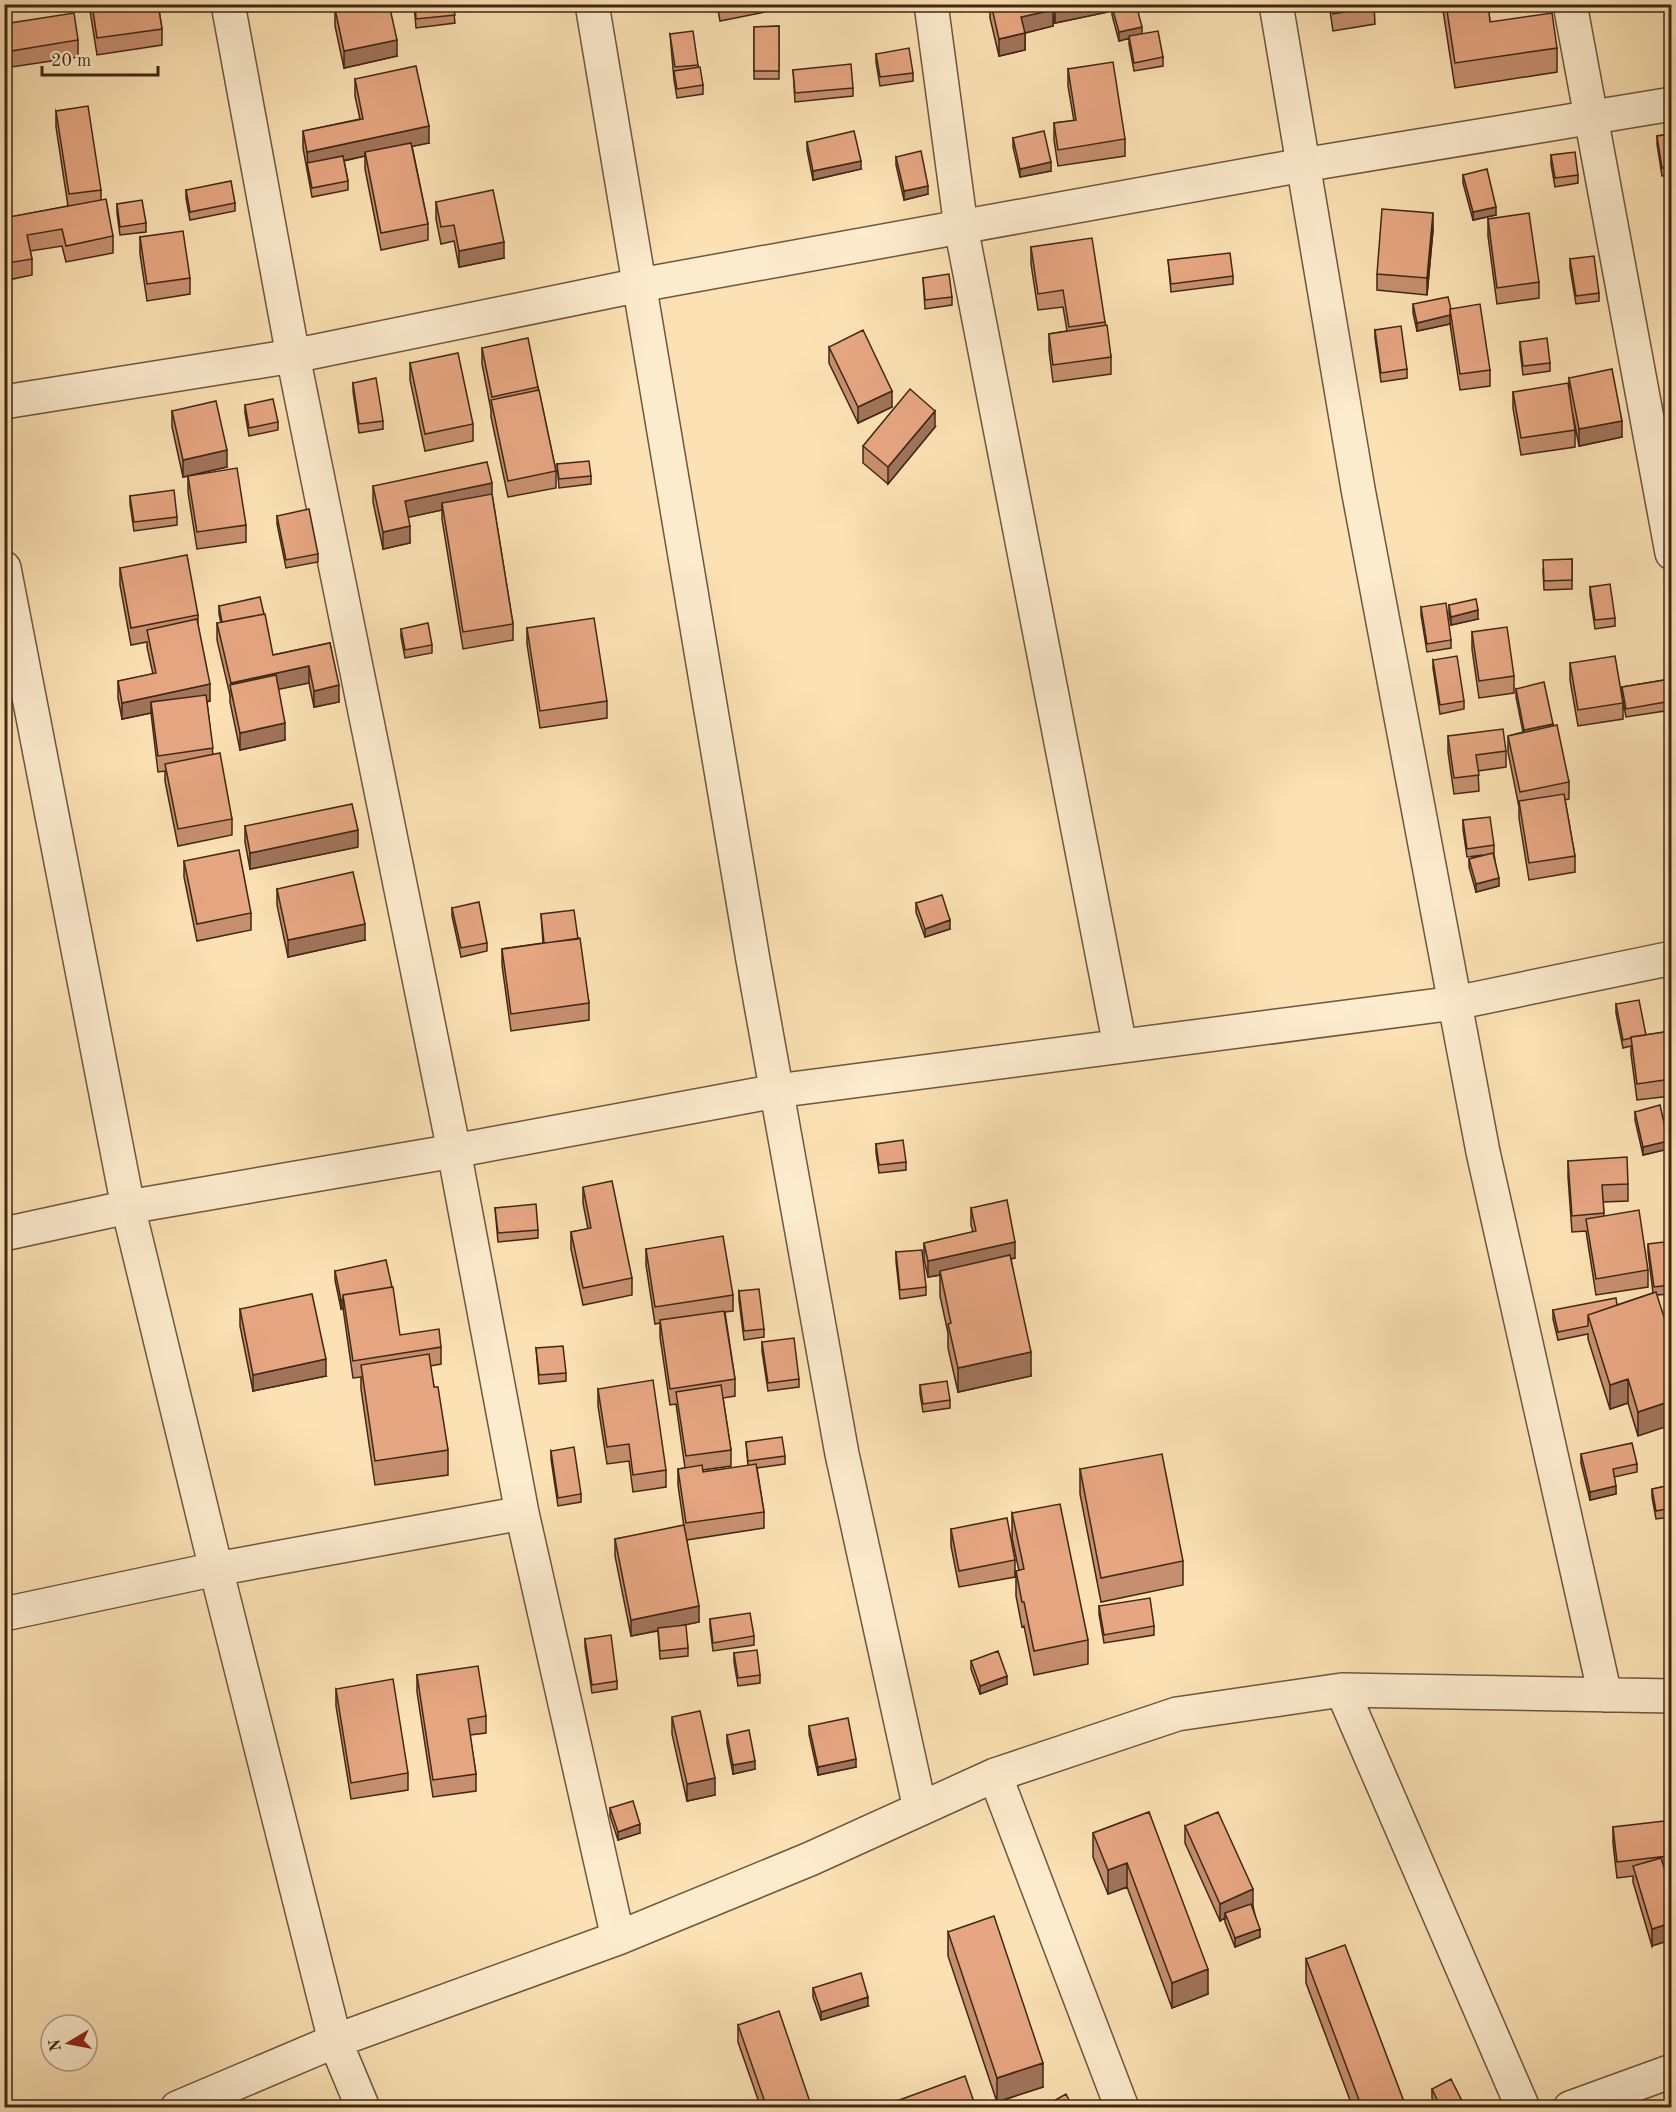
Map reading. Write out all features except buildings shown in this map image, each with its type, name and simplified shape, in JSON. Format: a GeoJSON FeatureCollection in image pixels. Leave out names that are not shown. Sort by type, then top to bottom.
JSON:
{"type":"FeatureCollection","features":[{"type":"Feature","properties":{"kind":"street"},"geometry":{"type":"LineString","coordinates":[[228,4],[293,356],[454,1151],[522,1513],[618,1938]]}},
{"type":"Feature","properties":{"kind":"street"},"geometry":{"type":"LineString","coordinates":[[592,4],[776,1091],[842,1454],[920,1809]]}},
{"type":"Feature","properties":{"kind":"street"},"geometry":{"type":"LineString","coordinates":[[931,4],[961,227],[1120,1047]]}},
{"type":"Feature","properties":{"kind":"street"},"geometry":{"type":"LineString","coordinates":[[1276,4],[1356,478],[1483,1152],[1605,1695]]}},
{"type":"Feature","properties":{"kind":"street"},"geometry":{"type":"LineString","coordinates":[[1570,4],[1667,502],[1671,553]]}},
{"type":"Feature","properties":{"kind":"street"},"geometry":{"type":"LineString","coordinates":[[4,402],[293,356],[640,285],[1303,165],[1671,104]]}},
{"type":"Feature","properties":{"kind":"street"},"geometry":{"type":"LineString","coordinates":[[4,568],[128,1207],[335,2042],[363,2108]]}},
{"type":"Feature","properties":{"kind":"street"},"geometry":{"type":"LineString","coordinates":[[4,1234],[128,1207],[454,1151],[776,1091],[1455,1003],[1671,958]]}},
{"type":"Feature","properties":{"kind":"street"},"geometry":{"type":"LineString","coordinates":[[4,1614],[216,1569],[522,1513]]}},
{"type":"Feature","properties":{"kind":"street"},"geometry":{"type":"LineString","coordinates":[[1342,1690],[1523,2108]]}},
{"type":"Feature","properties":{"kind":"street"},"geometry":{"type":"LineString","coordinates":[[177,2108],[335,2042],[618,1938],[810,1858],[995,1775],[1177,1714],[1342,1690],[1671,1696]]}},
{"type":"Feature","properties":{"kind":"street"},"geometry":{"type":"LineString","coordinates":[[995,1775],[1122,2108]]}},
{"type":"Feature","properties":{"kind":"street"},"geometry":{"type":"LineString","coordinates":[[1570,2108],[1671,2071]]}}]}
